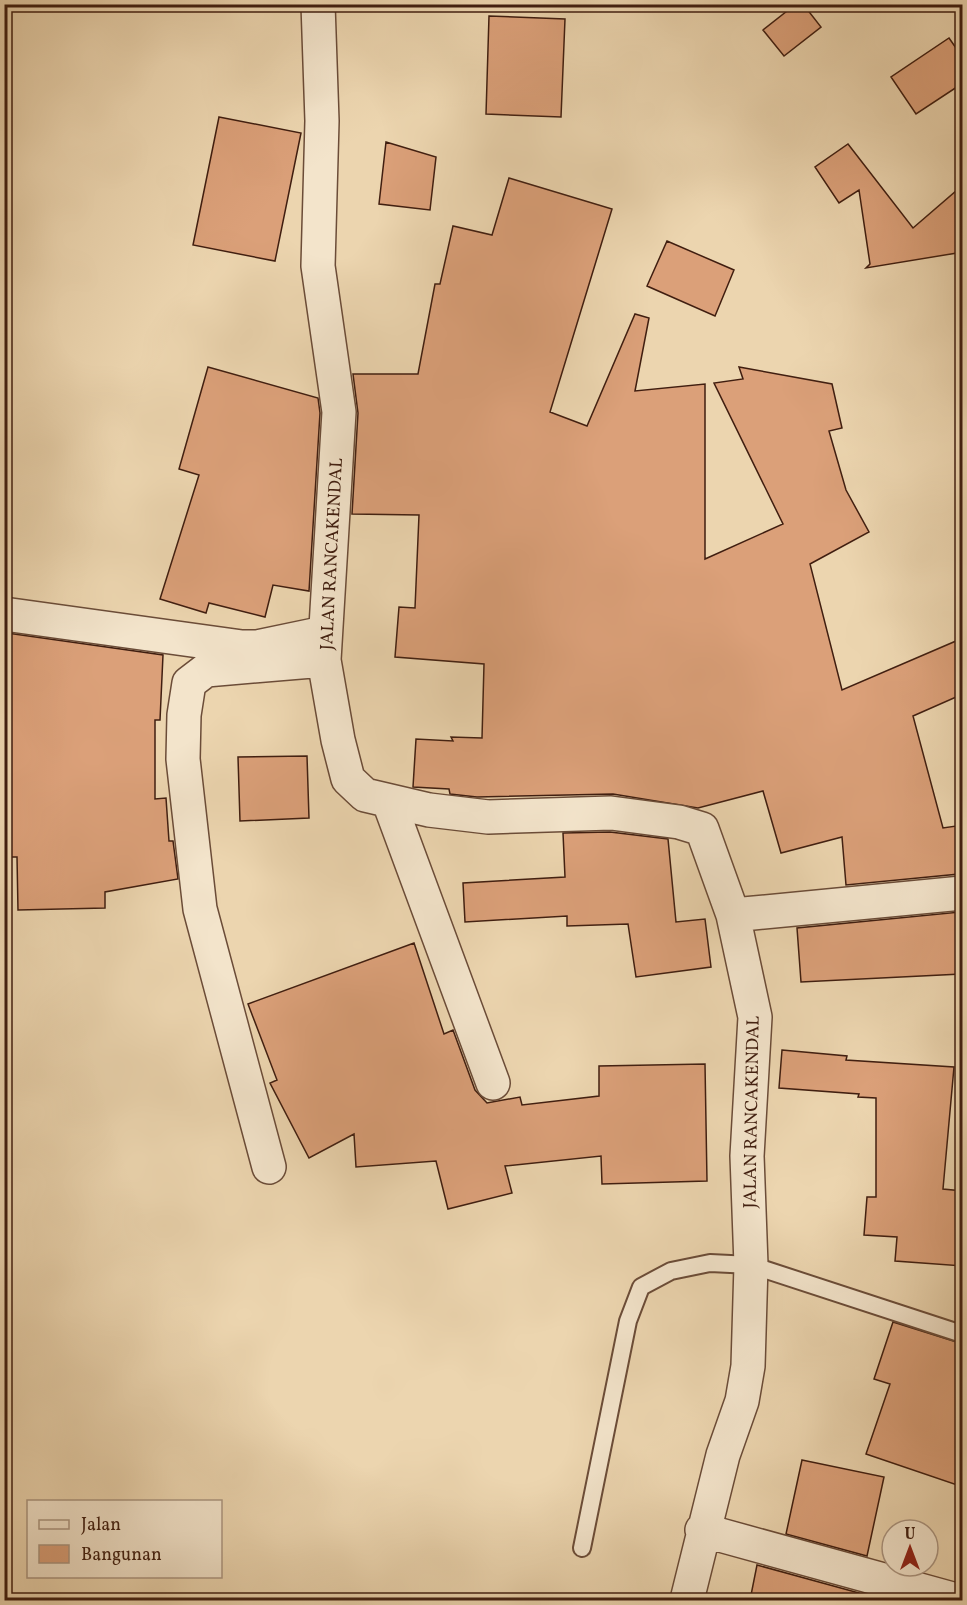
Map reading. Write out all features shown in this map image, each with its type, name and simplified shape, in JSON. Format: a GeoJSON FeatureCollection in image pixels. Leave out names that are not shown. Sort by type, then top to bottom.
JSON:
{"type":"FeatureCollection","features":[{"type":"Feature","properties":{"kind":"street","name":"JALAN RANCAKENDAL"},"geometry":{"type":"LineString","coordinates":[[318,4],[322,121],[318,266],[339,412],[324,646],[338,740],[348,779],[365,795],[429,810],[488,817],[611,813],[679,822],[702,829],[733,915],[755,1017],[747,1156],[751,1265],[748,1366],[742,1401],[723,1455],[702,1530],[687,1600]]}},
{"type":"Feature","properties":{"kind":"street"},"geometry":{"type":"LineString","coordinates":[[4,614],[242,647],[324,646]]}},
{"type":"Feature","properties":{"kind":"street"},"geometry":{"type":"LineString","coordinates":[[269,1167],[200,909],[183,759],[184,715],[189,683],[206,670],[324,646]]}},
{"type":"Feature","properties":{"kind":"street"},"geometry":{"type":"LineString","coordinates":[[389,802],[494,1083]]}},
{"type":"Feature","properties":{"kind":"street"},"geometry":{"type":"LineString","coordinates":[[733,915],[963,893]]}},
{"type":"Feature","properties":{"kind":"street"},"geometry":{"type":"LineString","coordinates":[[702,1530],[956,1600]]}},
{"type":"Feature","properties":{"kind":"lane"},"geometry":{"type":"LineString","coordinates":[[582,1548],[628,1322],[641,1287],[671,1271],[710,1263],[751,1265],[963,1334]]}},
{"type":"Feature","properties":{"kind":"building"},"geometry":{"type":"Polygon","coordinates":[[[796,4],[803,4],[821,27],[784,56],[763,30],[796,4]]]}},
{"type":"Feature","properties":{"kind":"building"},"geometry":{"type":"Polygon","coordinates":[[[489,16],[565,19],[561,117],[486,114],[489,16]]]}},
{"type":"Feature","properties":{"kind":"building"},"geometry":{"type":"Polygon","coordinates":[[[949,38],[963,58],[963,83],[916,114],[891,77],[949,38]]]}},
{"type":"Feature","properties":{"kind":"building"},"geometry":{"type":"Polygon","coordinates":[[[219,117],[301,133],[275,261],[193,245],[219,117]]]}},
{"type":"Feature","properties":{"kind":"building"},"geometry":{"type":"Polygon","coordinates":[[[386,142],[436,157],[430,210],[379,204],[386,142]]]}},
{"type":"Feature","properties":{"kind":"building"},"geometry":{"type":"Polygon","coordinates":[[[848,144],[913,228],[963,185],[963,252],[866,268],[870,264],[859,190],[839,203],[815,167],[848,144]]]}},
{"type":"Feature","properties":{"kind":"building"},"geometry":{"type":"Polygon","coordinates":[[[509,178],[612,209],[550,412],[587,426],[635,314],[649,318],[635,391],[705,384],[705,559],[783,524],[714,383],[743,379],[739,367],[832,384],[842,428],[829,431],[846,490],[869,532],[810,564],[842,690],[963,638],[963,694],[913,716],[943,828],[963,825],[963,869],[959,869],[959,874],[846,885],[842,837],[781,853],[763,791],[698,808],[613,794],[477,797],[450,794],[449,789],[413,787],[416,739],[453,741],[451,737],[482,738],[484,664],[395,657],[399,607],[415,608],[419,515],[352,514],[358,413],[353,374],[418,374],[435,284],[440,284],[453,226],[492,235],[509,178]]]}},
{"type":"Feature","properties":{"kind":"building"},"geometry":{"type":"Polygon","coordinates":[[[667,241],[734,270],[715,316],[647,286],[667,241]]]}},
{"type":"Feature","properties":{"kind":"building"},"geometry":{"type":"Polygon","coordinates":[[[208,367],[318,398],[320,413],[309,591],[273,585],[265,617],[209,603],[206,613],[160,599],[199,475],[179,469],[208,367]]]}},
{"type":"Feature","properties":{"kind":"building"},"geometry":{"type":"Polygon","coordinates":[[[7,633],[163,655],[160,720],[155,720],[155,799],[166,798],[169,841],[173,841],[178,879],[105,892],[105,908],[18,910],[17,857],[4,857],[4,654],[7,633]]]}},
{"type":"Feature","properties":{"kind":"building"},"geometry":{"type":"Polygon","coordinates":[[[307,756],[309,818],[240,821],[238,757],[307,756]]]}},
{"type":"Feature","properties":{"kind":"building"},"geometry":{"type":"Polygon","coordinates":[[[610,832],[668,839],[676,922],[705,919],[711,967],[636,977],[628,924],[567,926],[567,916],[465,922],[463,883],[565,877],[563,833],[610,832]]]}},
{"type":"Feature","properties":{"kind":"building"},"geometry":{"type":"Polygon","coordinates":[[[960,912],[961,974],[801,982],[797,928],[960,912]]]}},
{"type":"Feature","properties":{"kind":"building"},"geometry":{"type":"Polygon","coordinates":[[[414,943],[444,1034],[453,1030],[475,1090],[487,1103],[520,1097],[522,1105],[599,1096],[599,1066],[705,1064],[707,1181],[602,1184],[601,1156],[505,1166],[512,1193],[448,1209],[436,1161],[356,1167],[354,1134],[309,1158],[270,1083],[277,1080],[248,1004],[414,943]]]}},
{"type":"Feature","properties":{"kind":"building"},"geometry":{"type":"Polygon","coordinates":[[[782,1050],[847,1056],[846,1060],[954,1067],[943,1189],[963,1191],[963,1266],[895,1261],[897,1237],[864,1235],[867,1197],[876,1197],[876,1098],[858,1097],[859,1094],[779,1088],[782,1050]]]}},
{"type":"Feature","properties":{"kind":"building"},"geometry":{"type":"Polygon","coordinates":[[[893,1322],[963,1344],[963,1487],[866,1454],[890,1384],[874,1379],[893,1322]]]}},
{"type":"Feature","properties":{"kind":"building"},"geometry":{"type":"Polygon","coordinates":[[[802,1460],[884,1477],[867,1556],[786,1534],[802,1460]]]}},
{"type":"Feature","properties":{"kind":"building"},"geometry":{"type":"Polygon","coordinates":[[[757,1565],[859,1593],[857,1600],[750,1600],[757,1565]]]}}]}
